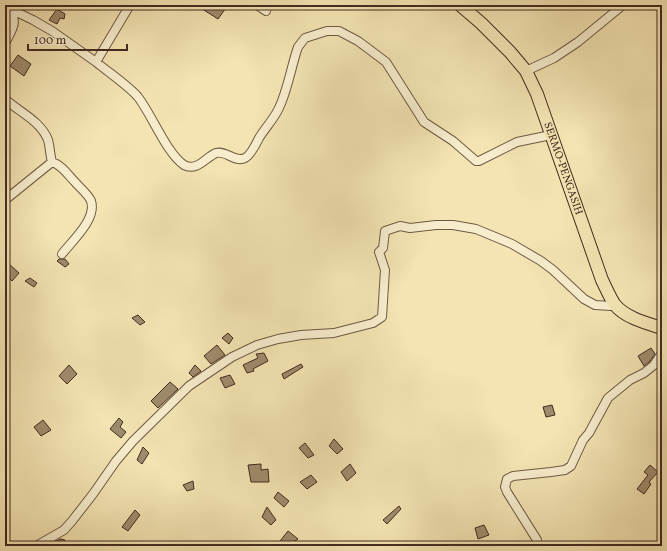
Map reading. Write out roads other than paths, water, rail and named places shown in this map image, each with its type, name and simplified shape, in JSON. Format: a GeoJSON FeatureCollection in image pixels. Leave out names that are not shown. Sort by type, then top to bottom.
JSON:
{"type":"FeatureCollection","features":[{"type":"Feature","properties":{"kind":"main road","name":"SERMO-PENGASIH"},"geometry":{"type":"LineString","coordinates":[[460,5],[500,42],[526,71],[537,94],[602,280],[614,304],[620,310],[631,316],[643,322],[662,328]]}},
{"type":"Feature","properties":{"kind":"street"},"geometry":{"type":"LineString","coordinates":[[96,62],[130,5]]}},
{"type":"Feature","properties":{"kind":"street"},"geometry":{"type":"LineString","coordinates":[[257,5],[266,11]]}},
{"type":"Feature","properties":{"kind":"street"},"geometry":{"type":"LineString","coordinates":[[526,71],[554,58],[572,46],[623,5]]}},
{"type":"Feature","properties":{"kind":"street"},"geometry":{"type":"LineString","coordinates":[[8,7],[52,31],[96,62],[136,95],[146,108],[171,151],[184,165],[190,167],[199,164],[216,153],[239,160],[248,156],[280,106],[295,55],[301,42],[305,38],[327,31],[339,31],[376,53],[386,62],[424,122],[453,141],[476,160],[479,161],[517,142],[551,135]]}},
{"type":"Feature","properties":{"kind":"street"},"geometry":{"type":"LineString","coordinates":[[5,43],[13,29],[14,24],[14,15],[8,7]]}},
{"type":"Feature","properties":{"kind":"street"},"geometry":{"type":"LineString","coordinates":[[5,99],[42,130],[48,141],[52,162]]}},
{"type":"Feature","properties":{"kind":"street"},"geometry":{"type":"LineString","coordinates":[[5,200],[52,162]]}},
{"type":"Feature","properties":{"kind":"street"},"geometry":{"type":"LineString","coordinates":[[52,162],[56,163],[63,169],[86,194],[92,206],[88,221],[62,254]]}},
{"type":"Feature","properties":{"kind":"street"},"geometry":{"type":"LineString","coordinates":[[36,546],[64,530],[93,494],[116,460],[133,441],[189,386],[225,361],[245,349],[257,345],[301,335],[344,331],[378,320],[382,317],[385,270],[379,252],[384,248],[385,231],[400,226],[410,228],[436,225],[453,225],[476,229],[512,244],[541,261],[553,270],[584,300],[595,305],[611,306],[614,304]]}},
{"type":"Feature","properties":{"kind":"street"},"geometry":{"type":"LineString","coordinates":[[537,540],[507,492],[505,487],[507,479],[513,476],[565,470],[571,466],[583,440],[589,433],[608,398],[630,380],[644,373],[654,365],[662,352]]}}]}
